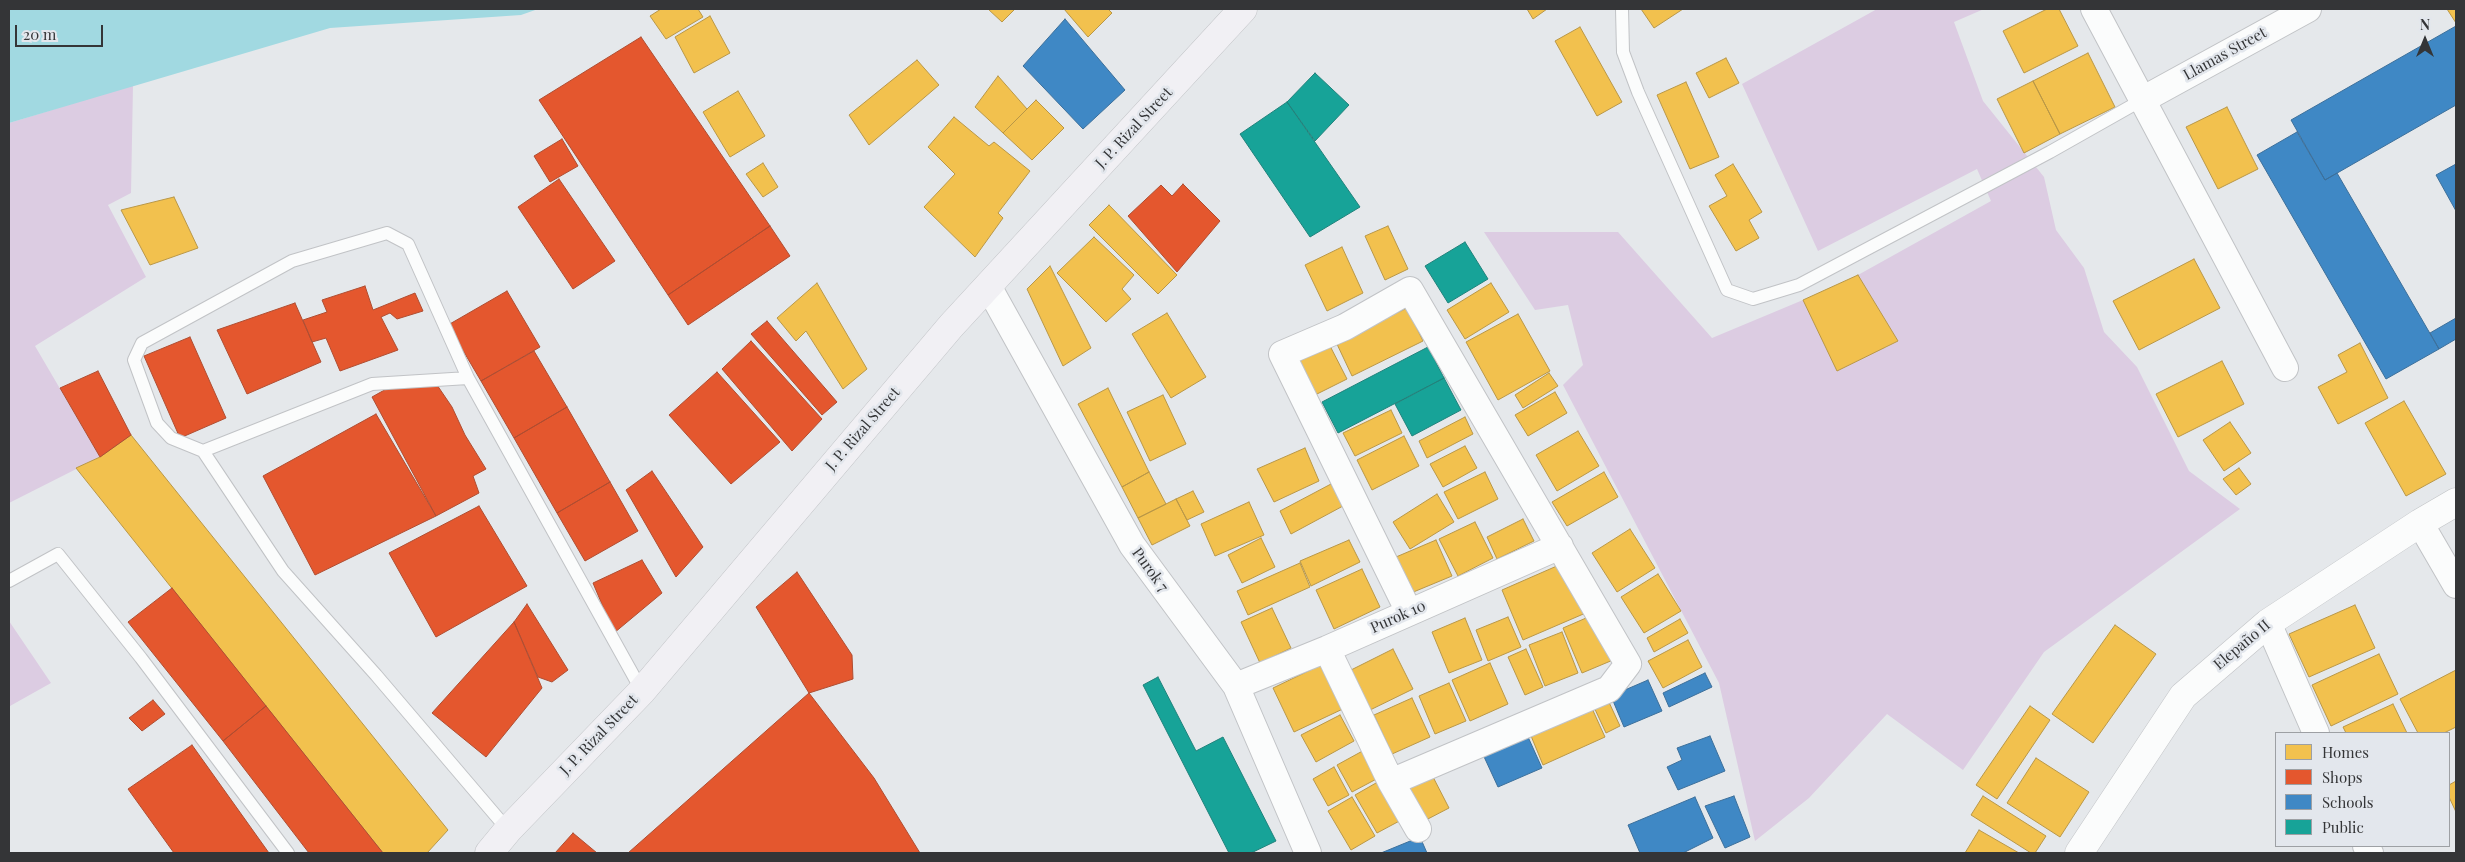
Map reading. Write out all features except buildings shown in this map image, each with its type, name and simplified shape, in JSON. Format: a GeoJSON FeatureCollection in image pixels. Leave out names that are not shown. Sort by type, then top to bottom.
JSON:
{"type":"FeatureCollection","features":[{"type":"Feature","properties":{"kind":"main road","name":"J. P. Rizal Street"},"geometry":{"type":"LineString","coordinates":[[488,853],[642,690],[834,462],[988,286],[1243,9]]}},
{"type":"Feature","properties":{"kind":"street"},"geometry":{"type":"LineString","coordinates":[[2094,9],[2285,368]]}},
{"type":"Feature","properties":{"kind":"street","name":"Llamas Street"},"geometry":{"type":"LineString","coordinates":[[2142,100],[2308,9]]}},
{"type":"Feature","properties":{"kind":"street","name":"Purok 7"},"geometry":{"type":"LineString","coordinates":[[988,286],[1132,545],[1236,686],[1308,853]]}},
{"type":"Feature","properties":{"kind":"street"},"geometry":{"type":"LineString","coordinates":[[1391,782],[1609,689],[1628,664],[1410,290],[1345,328],[1282,354],[1409,612]]}},
{"type":"Feature","properties":{"kind":"street","name":"Elepaño II"},"geometry":{"type":"LineString","coordinates":[[2085,851],[2183,696],[2268,623],[2420,522],[2456,502]]}},
{"type":"Feature","properties":{"kind":"street"},"geometry":{"type":"LineString","coordinates":[[2420,522],[2456,585]]}},
{"type":"Feature","properties":{"kind":"street","name":"Purok 10"},"geometry":{"type":"LineString","coordinates":[[1236,686],[1327,649],[1560,546]]}},
{"type":"Feature","properties":{"kind":"street"},"geometry":{"type":"LineString","coordinates":[[2268,623],[2316,732]]}},
{"type":"Feature","properties":{"kind":"street"},"geometry":{"type":"LineString","coordinates":[[1327,649],[1391,782],[1418,829]]}},
{"type":"Feature","properties":{"kind":"lane"},"geometry":{"type":"LineString","coordinates":[[1622,9],[1623,52],[1638,92],[1727,290],[1753,299],[1799,285],[2042,156],[2142,100]]}},
{"type":"Feature","properties":{"kind":"lane"},"geometry":{"type":"LineString","coordinates":[[508,830],[376,675],[283,571],[203,451],[171,438],[157,423],[134,360],[142,343],[292,261],[387,233],[408,244],[468,378],[642,690]]}},
{"type":"Feature","properties":{"kind":"lane"},"geometry":{"type":"LineString","coordinates":[[203,451],[235,440],[372,384],[468,378]]}},
{"type":"Feature","properties":{"kind":"lane"},"geometry":{"type":"LineString","coordinates":[[9,581],[58,554],[141,658],[288,853]]}},
{"type":"Feature","properties":{"kind":"shaded area"},"geometry":{"type":"Polygon","coordinates":[[[1877,9],[1984,9],[1954,22],[1983,101],[2044,177],[2056,230],[2084,268],[2104,332],[2137,367],[2189,471],[2240,509],[2044,652],[1963,770],[1887,714],[1809,798],[1755,841],[1719,683],[1563,385],[1583,365],[1568,305],[1535,310],[1484,232],[1618,232],[1712,338],[1803,300],[1885,348],[1898,341],[1858,275],[1991,201],[1977,169],[1818,251],[1742,84],[1877,9]]]}},
{"type":"Feature","properties":{"kind":"shaded area"},"geometry":{"type":"Polygon","coordinates":[[[133,85],[131,193],[108,205],[146,277],[35,346],[100,457],[9,503],[9,123],[133,85]]]}},
{"type":"Feature","properties":{"kind":"shaded area"},"geometry":{"type":"Polygon","coordinates":[[[9,621],[51,683],[10,706],[9,705],[9,621]]]}},
{"type":"Feature","properties":{"kind":"water"},"geometry":{"type":"Polygon","coordinates":[[[9,9],[538,9],[521,15],[330,28],[9,123],[9,9]]]}}]}
